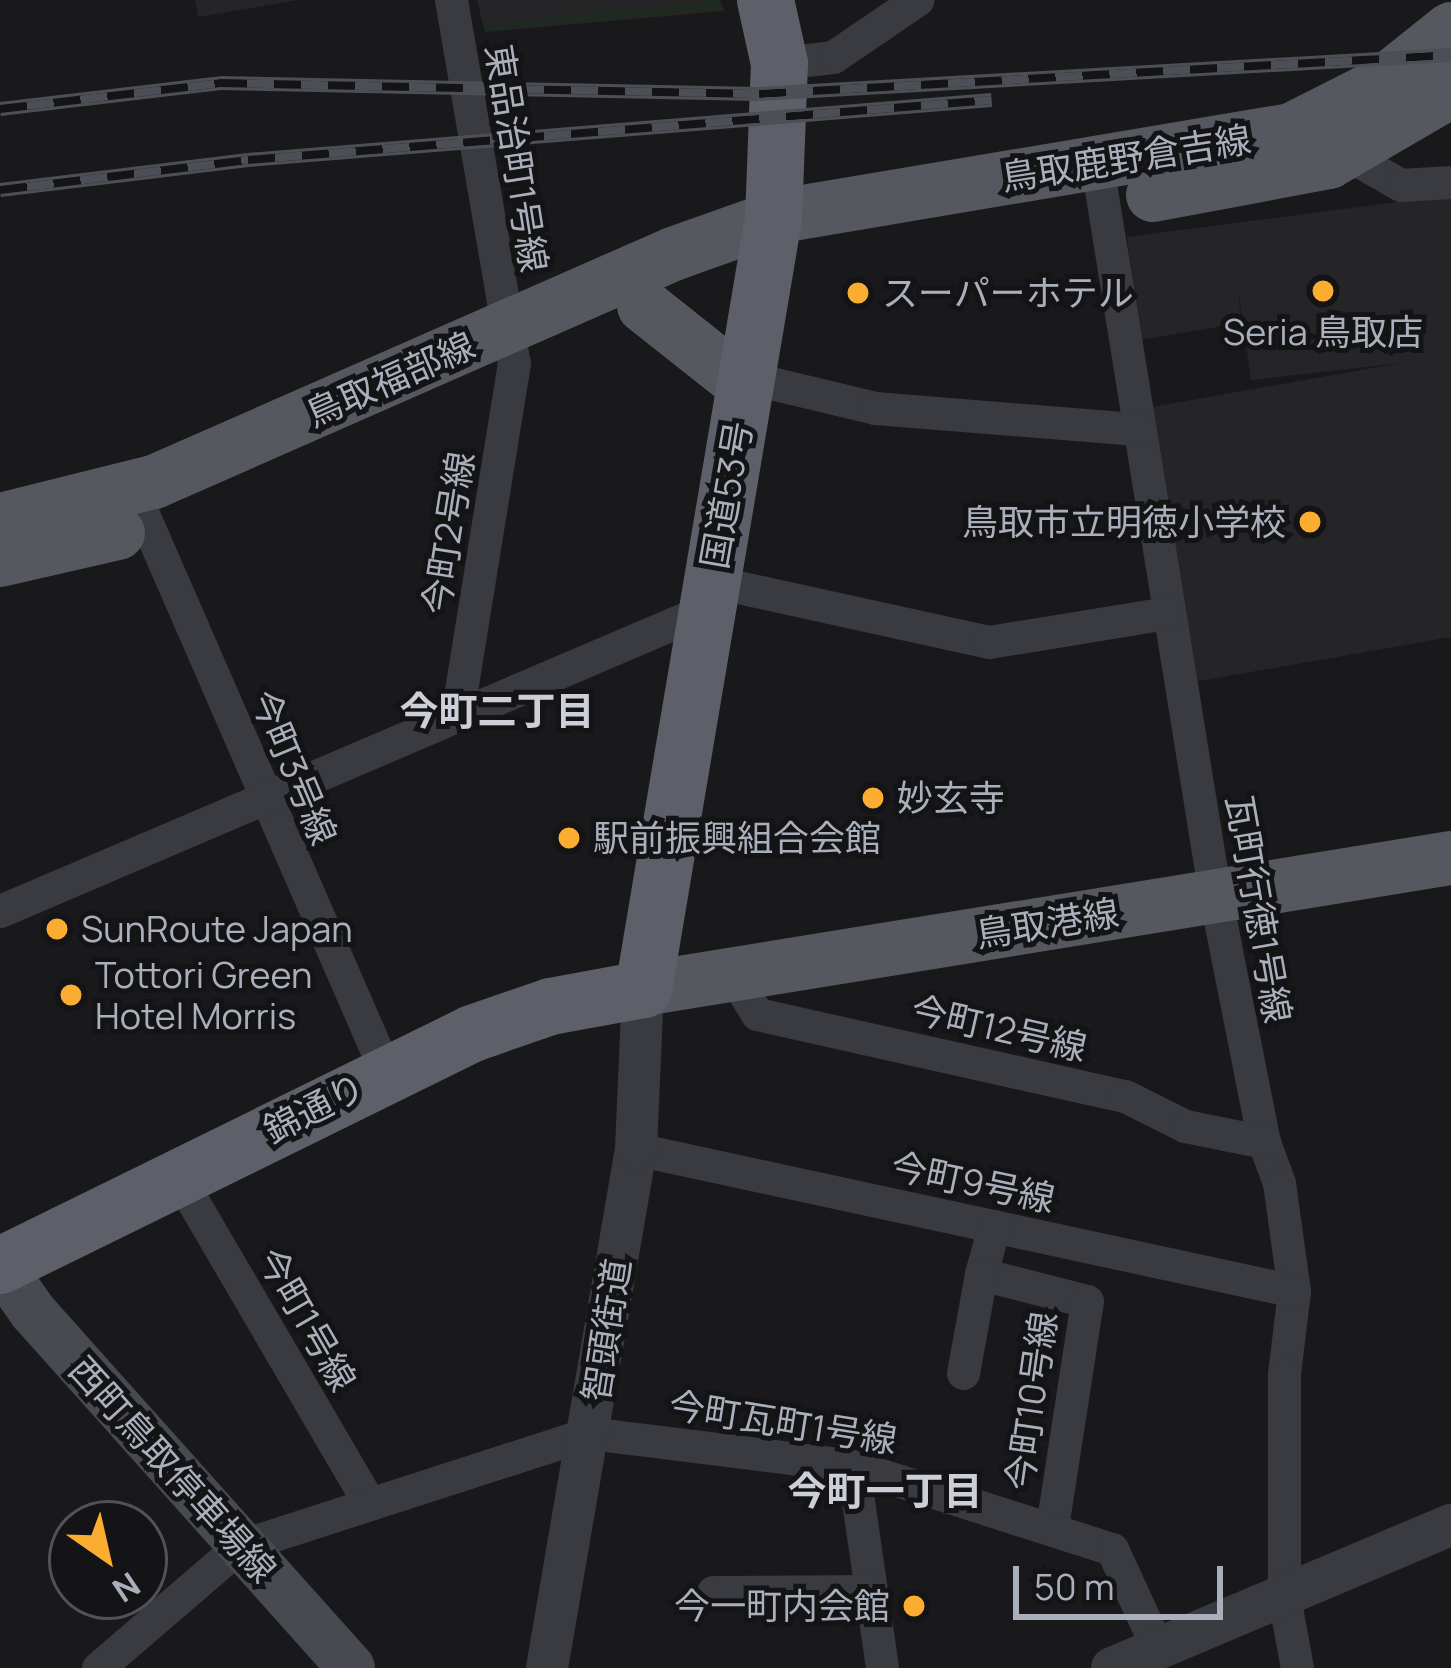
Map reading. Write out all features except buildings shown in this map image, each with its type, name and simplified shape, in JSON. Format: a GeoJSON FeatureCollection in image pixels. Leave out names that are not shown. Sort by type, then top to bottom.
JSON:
{"type":"FeatureCollection","features":[{"type":"Feature","properties":{"kind":"highway","name":"国道53号"},"geometry":{"type":"LineString","coordinates":[[643,989],[770,238],[779,63],[765,0]]}},
{"type":"Feature","properties":{"kind":"highway","name":"錦通り"},"geometry":{"type":"LineString","coordinates":[[0,1265],[386,1072],[521,1014],[643,989]]}},
{"type":"Feature","properties":{"kind":"main road","name":"鳥取鹿野倉吉線"},"geometry":{"type":"LineString","coordinates":[[770,238],[896,230],[1100,184],[1307,124],[1382,84],[1451,29]]}},
{"type":"Feature","properties":{"kind":"main road","name":"鳥取鹿野倉吉線"},"geometry":{"type":"LineString","coordinates":[[1100,184],[1260,179],[1348,155],[1451,91]]}},
{"type":"Feature","properties":{"kind":"main road","name":"鳥取福部線"},"geometry":{"type":"LineString","coordinates":[[510,346],[644,306],[770,238]]}},
{"type":"Feature","properties":{"kind":"main road","name":"鳥取福部線"},"geometry":{"type":"LineString","coordinates":[[0,560],[140,507],[770,238]]}},
{"type":"Feature","properties":{"kind":"main road"},"geometry":{"type":"LineString","coordinates":[[644,306],[745,381]]}},
{"type":"Feature","properties":{"kind":"main road","name":"鳥取福部線"},"geometry":{"type":"LineString","coordinates":[[0,520],[140,507]]}},
{"type":"Feature","properties":{"kind":"main road","name":"鳥取港線"},"geometry":{"type":"LineString","coordinates":[[643,989],[1451,858]]}},
{"type":"Feature","properties":{"kind":"main road","name":"西町鳥取停車場線"},"geometry":{"type":"LineString","coordinates":[[0,1265],[351,1668]]}},
{"type":"Feature","properties":{"kind":"street","name":"東品治町1号線"},"geometry":{"type":"LineString","coordinates":[[451,0],[510,346]]}},
{"type":"Feature","properties":{"kind":"street"},"geometry":{"type":"LineString","coordinates":[[779,63],[833,57],[917,0]]}},
{"type":"Feature","properties":{"kind":"street"},"geometry":{"type":"LineString","coordinates":[[1348,155],[1401,185],[1451,182]]}},
{"type":"Feature","properties":{"kind":"street","name":"瓦町行徳1号線"},"geometry":{"type":"LineString","coordinates":[[1100,184],[1215,895],[1264,1142],[1280,1183],[1294,1291],[1284,1374],[1284,1597],[1298,1668]]}},
{"type":"Feature","properties":{"kind":"street","name":"今町2号線"},"geometry":{"type":"LineString","coordinates":[[458,716],[510,346]]}},
{"type":"Feature","properties":{"kind":"street"},"geometry":{"type":"LineString","coordinates":[[745,381],[875,408],[1137,429]]}},
{"type":"Feature","properties":{"kind":"street","name":"今町3号線"},"geometry":{"type":"LineString","coordinates":[[140,507],[386,1072]]}},
{"type":"Feature","properties":{"kind":"street"},"geometry":{"type":"LineString","coordinates":[[0,911],[458,716],[709,595],[989,642],[1168,613]]}},
{"type":"Feature","properties":{"kind":"street","name":"今町12号線"},"geometry":{"type":"LineString","coordinates":[[733,975],[757,1014],[1125,1096],[1184,1126],[1264,1142]]}},
{"type":"Feature","properties":{"kind":"street","name":"智頭街道"},"geometry":{"type":"LineString","coordinates":[[547,1668],[636,1149],[643,989]]}},
{"type":"Feature","properties":{"kind":"street","name":"今町9号線"},"geometry":{"type":"LineString","coordinates":[[636,1149],[1294,1291]]}},
{"type":"Feature","properties":{"kind":"street","name":"今町1号線"},"geometry":{"type":"LineString","coordinates":[[178,1176],[368,1501]]}},
{"type":"Feature","properties":{"kind":"street"},"geometry":{"type":"LineString","coordinates":[[963,1372],[994,1226]]}},
{"type":"Feature","properties":{"kind":"street","name":"今町10号線"},"geometry":{"type":"LineString","coordinates":[[981,1274],[1087,1301],[1052,1527]]}},
{"type":"Feature","properties":{"kind":"street","name":"今町瓦町1号線"},"geometry":{"type":"LineString","coordinates":[[98,1668],[240,1546],[589,1433],[853,1466],[1112,1549],[1158,1649]]}},
{"type":"Feature","properties":{"kind":"street"},"geometry":{"type":"LineString","coordinates":[[853,1466],[882,1668]]}},
{"type":"Feature","properties":{"kind":"street"},"geometry":{"type":"LineString","coordinates":[[1112,1668],[1451,1525]]}},
{"type":"Feature","properties":{"kind":"street"},"geometry":{"type":"LineString","coordinates":[[713,1592],[871,1591]]}},
{"type":"Feature","properties":{"kind":"shaded area"},"geometry":{"type":"Polygon","coordinates":[[[195,0],[298,0],[198,17],[195,0]]]}},
{"type":"Feature","properties":{"kind":"shaded area"},"geometry":{"type":"Polygon","coordinates":[[[477,0],[719,0],[724,11],[485,32],[477,0]]]}},
{"type":"Feature","properties":{"kind":"shaded area"},"geometry":{"type":"Polygon","coordinates":[[[720,0],[724,10],[486,31],[483,24],[720,0]]]}},
{"type":"Feature","properties":{"kind":"shaded area","name":"鳥取市立明徳小学校"},"geometry":{"type":"Polygon","coordinates":[[[1451,195],[1451,637],[1194,682],[1152,407],[1401,363],[1251,380],[1238,289],[1241,323],[1139,340],[1127,237],[1451,195]]]}},
{"type":"Feature","properties":{"kind":"railway"},"geometry":{"type":"LineString","coordinates":[[0,109],[220,83],[759,94],[1451,55]]}},
{"type":"Feature","properties":{"kind":"railway"},"geometry":{"type":"LineString","coordinates":[[0,190],[248,160],[992,100]]}},
{"type":"Feature","properties":{"kind":"place","name":"Seria 鳥取店"},"geometry":{"type":"Point","coordinates":[1323,291]}},
{"type":"Feature","properties":{"kind":"place","name":"スーパーホテル"},"geometry":{"type":"Point","coordinates":[858,293]}},
{"type":"Feature","properties":{"kind":"place","name":"鳥取市立明徳小学校"},"geometry":{"type":"Point","coordinates":[1310,522]}},
{"type":"Feature","properties":{"kind":"place","name":"妙玄寺"},"geometry":{"type":"Point","coordinates":[873,798]}},
{"type":"Feature","properties":{"kind":"place","name":"駅前振興組合会館"},"geometry":{"type":"Point","coordinates":[569,838]}},
{"type":"Feature","properties":{"kind":"place","name":"SunRoute Japan"},"geometry":{"type":"Point","coordinates":[57,929]}},
{"type":"Feature","properties":{"kind":"place","name":"Tottori Green Hotel Morris"},"geometry":{"type":"Point","coordinates":[71,995]}},
{"type":"Feature","properties":{"kind":"place","name":"今一町内会館"},"geometry":{"type":"Point","coordinates":[914,1606]}},
{"type":"Feature","properties":{"kind":"district","name":"今町二丁目"},"geometry":{"type":"Point","coordinates":[497,710]}},
{"type":"Feature","properties":{"kind":"district","name":"今町一丁目"},"geometry":{"type":"Point","coordinates":[885,1490]}}]}
